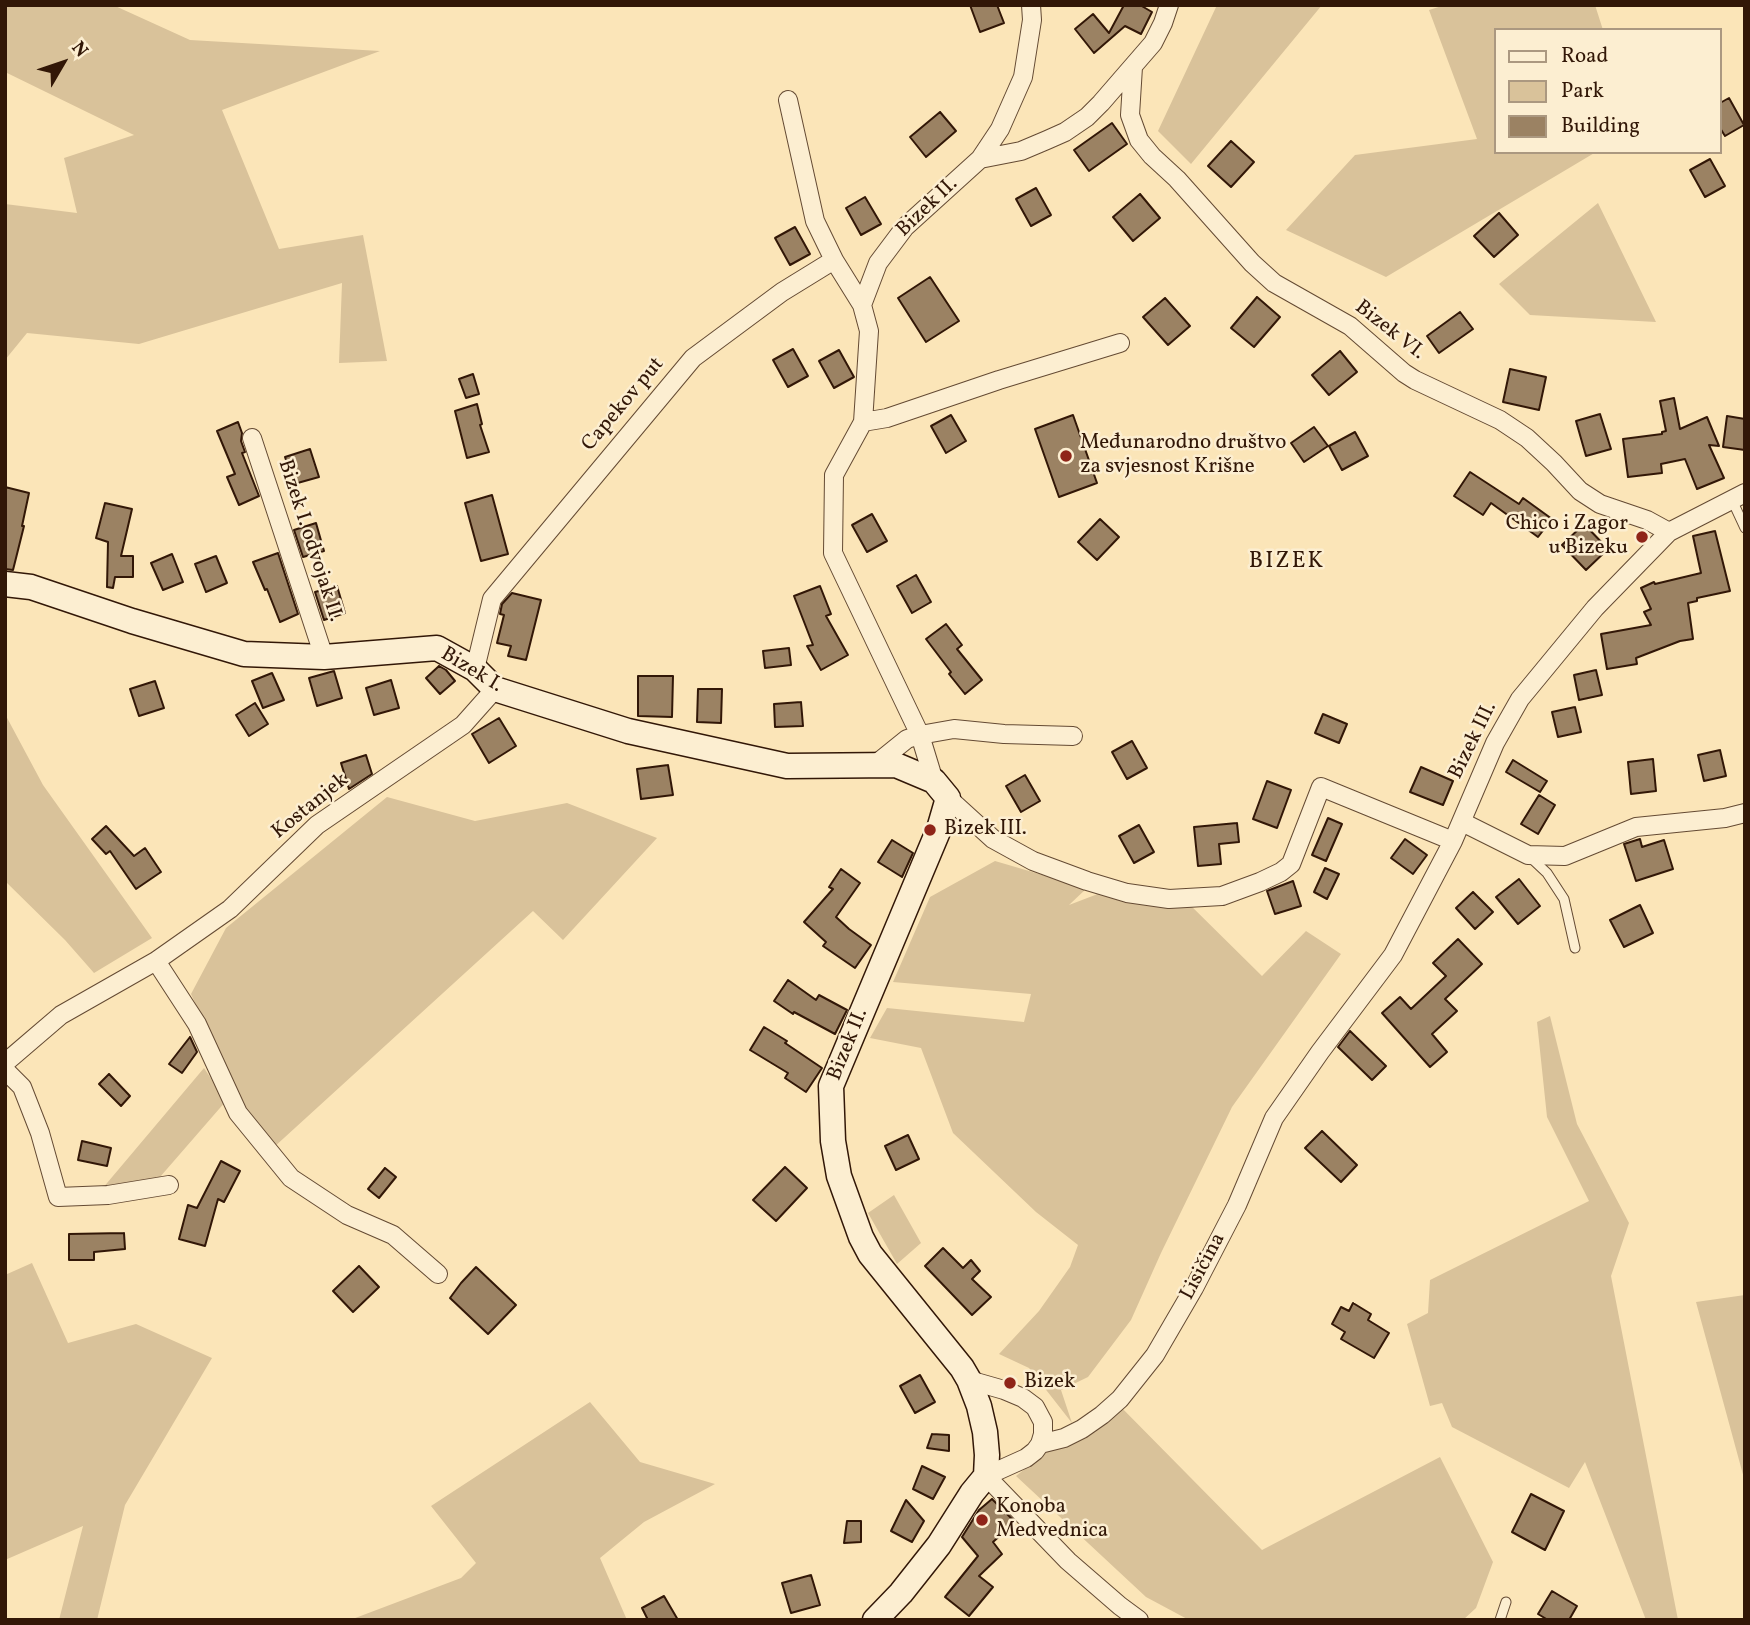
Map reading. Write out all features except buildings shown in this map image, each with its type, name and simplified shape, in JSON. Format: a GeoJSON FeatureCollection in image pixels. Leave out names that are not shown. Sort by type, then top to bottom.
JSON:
{"type":"FeatureCollection","features":[{"type":"Feature","properties":{"kind":"street","name":"Bizek II."},"geometry":{"type":"LineString","coordinates":[[862,305],[878,263],[905,227],[980,159],[1000,129],[1023,77],[1032,20],[1031,5]]}},
{"type":"Feature","properties":{"kind":"street"},"geometry":{"type":"LineString","coordinates":[[980,159],[1021,151],[1065,132],[1087,117],[1153,43],[1169,5]]}},
{"type":"Feature","properties":{"kind":"street","name":"Bizek VI."},"geometry":{"type":"LineString","coordinates":[[1133,67],[1130,115],[1139,140],[1260,270],[1275,283],[1350,326],[1415,380],[1500,420],[1527,438],[1580,491],[1600,505],[1647,520],[1669,532]]}},
{"type":"Feature","properties":{"kind":"street"},"geometry":{"type":"LineString","coordinates":[[788,100],[815,221],[834,260],[862,305],[869,331],[863,422],[834,475],[833,553],[920,735],[941,790],[993,839],[1034,861],[1127,893],[1169,899],[1222,896],[1281,872],[1291,864],[1321,787],[1453,841]]}},
{"type":"Feature","properties":{"kind":"street","name":"Capekov put"},"geometry":{"type":"LineString","coordinates":[[475,669],[492,599],[693,358],[782,292],[834,260]]}},
{"type":"Feature","properties":{"kind":"street"},"geometry":{"type":"LineString","coordinates":[[863,422],[887,418],[1120,343]]}},
{"type":"Feature","properties":{"kind":"street","name":"Bizek I. odvojak II."},"geometry":{"type":"LineString","coordinates":[[252,439],[324,657]]}},
{"type":"Feature","properties":{"kind":"street","name":"Bizek III."},"geometry":{"type":"LineString","coordinates":[[1453,841],[1495,743],[1520,699],[1595,608],[1669,532],[1738,496]]}},
{"type":"Feature","properties":{"kind":"street","name":"Bizek I."},"geometry":{"type":"LineString","coordinates":[[5,584],[31,587],[132,621],[244,654],[324,657],[437,648],[475,669],[495,689],[628,731],[787,766],[896,765],[941,790]]}},
{"type":"Feature","properties":{"kind":"street","name":"Kostanjek"},"geometry":{"type":"LineString","coordinates":[[5,1063],[61,1015],[156,961],[230,909],[317,825],[463,725],[495,689]]}},
{"type":"Feature","properties":{"kind":"street"},"geometry":{"type":"LineString","coordinates":[[876,764],[907,739],[954,729],[1003,734],[1073,736]]}},
{"type":"Feature","properties":{"kind":"street","name":"Bizek II."},"geometry":{"type":"LineString","coordinates":[[941,790],[940,829],[831,1086],[833,1141],[839,1176],[870,1254],[970,1380],[985,1432],[986,1476]]}},
{"type":"Feature","properties":{"kind":"street"},"geometry":{"type":"LineString","coordinates":[[1462,822],[1528,855],[1565,856],[1636,827],[1725,818],[1745,813]]}},
{"type":"Feature","properties":{"kind":"street","name":"Lisičina"},"geometry":{"type":"LineString","coordinates":[[875,1620],[901,1593],[939,1545],[986,1476],[1026,1458],[1040,1444],[1064,1438],[1102,1415],[1120,1399],[1155,1355],[1237,1205],[1274,1118],[1393,955],[1453,841]]}},
{"type":"Feature","properties":{"kind":"street"},"geometry":{"type":"LineString","coordinates":[[156,961],[197,1024],[238,1113],[291,1178],[347,1215],[393,1235],[438,1274]]}},
{"type":"Feature","properties":{"kind":"street"},"geometry":{"type":"LineString","coordinates":[[5,1070],[22,1087],[40,1133],[58,1197],[108,1195],[169,1185]]}},
{"type":"Feature","properties":{"kind":"street"},"geometry":{"type":"LineString","coordinates":[[970,1380],[1004,1390],[1023,1398],[1035,1407],[1043,1422],[1040,1444]]}},
{"type":"Feature","properties":{"kind":"street"},"geometry":{"type":"LineString","coordinates":[[986,1476],[1068,1561],[1139,1620]]}},
{"type":"Feature","properties":{"kind":"lane"},"geometry":{"type":"LineString","coordinates":[[1738,496],[1745,528]]}},
{"type":"Feature","properties":{"kind":"lane"},"geometry":{"type":"LineString","coordinates":[[1528,855],[1547,873],[1564,900],[1575,948]]}},
{"type":"Feature","properties":{"kind":"lane"},"geometry":{"type":"LineString","coordinates":[[1500,1620],[1506,1602]]}},
{"type":"Feature","properties":{"kind":"green space"},"geometry":{"type":"Polygon","coordinates":[[[5,5],[113,5],[190,40],[380,51],[222,110],[279,249],[363,235],[387,361],[339,363],[342,283],[139,344],[27,333],[5,360],[5,204],[77,213],[64,158],[134,135],[5,72],[5,5]]]}},
{"type":"Feature","properties":{"kind":"green space"},"geometry":{"type":"Polygon","coordinates":[[[1217,5],[1322,5],[1191,164],[1158,131],[1217,5]]]}},
{"type":"Feature","properties":{"kind":"green space"},"geometry":{"type":"Polygon","coordinates":[[[1445,5],[1595,5],[1602,28],[1494,28],[1494,154],[1593,154],[1386,277],[1286,230],[1355,155],[1477,139],[1429,10],[1445,5]]]}},
{"type":"Feature","properties":{"kind":"green space"},"geometry":{"type":"Polygon","coordinates":[[[1598,203],[1656,322],[1530,315],[1499,284],[1598,203]]]}},
{"type":"Feature","properties":{"kind":"green space"},"geometry":{"type":"Polygon","coordinates":[[[5,714],[43,785],[152,938],[94,973],[65,940],[5,881],[5,714]]]}},
{"type":"Feature","properties":{"kind":"green space"},"geometry":{"type":"Polygon","coordinates":[[[387,797],[475,821],[567,803],[657,838],[563,940],[533,911],[273,1148],[241,1105],[191,994],[226,928],[387,797]]]}},
{"type":"Feature","properties":{"kind":"green space"},"geometry":{"type":"Polygon","coordinates":[[[995,861],[1087,888],[1069,905],[1116,887],[1182,897],[1262,976],[1306,931],[1341,954],[1232,1107],[1131,1320],[1088,1377],[1061,1390],[1072,1423],[1029,1368],[999,1354],[1039,1311],[1070,1267],[1078,1245],[1036,1212],[953,1133],[921,1048],[870,1038],[887,1008],[1024,1022],[1031,994],[893,982],[930,897],[995,861]]]}},
{"type":"Feature","properties":{"kind":"green space"},"geometry":{"type":"Polygon","coordinates":[[[1550,1016],[1577,1124],[1629,1223],[1611,1276],[1678,1620],[1646,1620],[1585,1462],[1569,1488],[1452,1427],[1442,1403],[1430,1406],[1407,1324],[1428,1313],[1430,1280],[1589,1201],[1547,1117],[1537,1022],[1550,1016]]]}},
{"type":"Feature","properties":{"kind":"green space"},"geometry":{"type":"Polygon","coordinates":[[[204,1068],[226,1101],[160,1177],[102,1189],[204,1068]]]}},
{"type":"Feature","properties":{"kind":"green space"},"geometry":{"type":"Polygon","coordinates":[[[894,1195],[921,1243],[897,1264],[868,1213],[894,1195]]]}},
{"type":"Feature","properties":{"kind":"green space"},"geometry":{"type":"Polygon","coordinates":[[[32,1263],[68,1343],[136,1324],[212,1358],[125,1505],[97,1620],[59,1620],[83,1526],[5,1560],[5,1275],[32,1263]]]}},
{"type":"Feature","properties":{"kind":"green space"},"geometry":{"type":"Polygon","coordinates":[[[1745,1295],[1745,1482],[1696,1302],[1745,1295]]]}},
{"type":"Feature","properties":{"kind":"green space"},"geometry":{"type":"Polygon","coordinates":[[[1113,1399],[1262,1550],[1440,1457],[1493,1562],[1476,1608],[1463,1620],[1189,1620],[1146,1597],[1016,1476],[1113,1399]]]}},
{"type":"Feature","properties":{"kind":"green space"},"geometry":{"type":"Polygon","coordinates":[[[590,1402],[640,1462],[715,1484],[644,1522],[600,1558],[627,1620],[350,1620],[461,1578],[476,1563],[431,1506],[590,1402]]]}},
{"type":"Feature","properties":{"kind":"place","name":"Međunarodno društvo za svjesnost Krišne"},"geometry":{"type":"Point","coordinates":[1066,456]}},
{"type":"Feature","properties":{"kind":"place","name":"Chico i Zagor u Bizeku"},"geometry":{"type":"Point","coordinates":[1642,537]}},
{"type":"Feature","properties":{"kind":"place","name":"Bizek III."},"geometry":{"type":"Point","coordinates":[930,830]}},
{"type":"Feature","properties":{"kind":"place","name":"Bizek"},"geometry":{"type":"Point","coordinates":[1010,1383]}},
{"type":"Feature","properties":{"kind":"place","name":"Konoba Medvednica"},"geometry":{"type":"Point","coordinates":[982,1520]}},
{"type":"Feature","properties":{"kind":"district","name":"BIZEK"},"geometry":{"type":"Point","coordinates":[1287,563]}}]}
